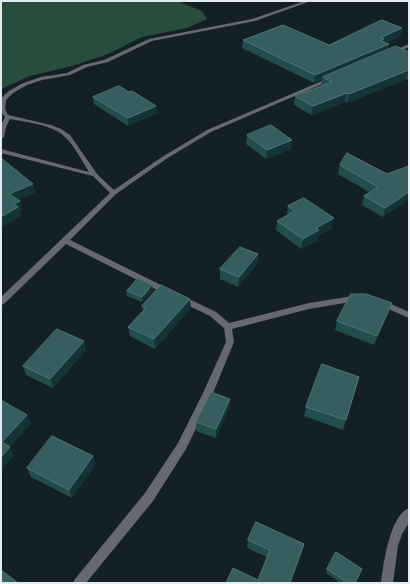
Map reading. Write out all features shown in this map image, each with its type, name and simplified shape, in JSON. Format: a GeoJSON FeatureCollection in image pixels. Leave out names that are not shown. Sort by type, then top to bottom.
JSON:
{"type":"FeatureCollection","features":[{"type":"Feature","properties":{"kind":"street"},"geometry":{"type":"LineString","coordinates":[[1,137],[5,116],[2,109],[2,99],[14,89],[25,84],[41,79],[68,74],[85,66],[106,61],[151,40],[253,20],[309,1]]}},
{"type":"Feature","properties":{"kind":"street"},"geometry":{"type":"LineString","coordinates":[[384,56],[408,48]]}},
{"type":"Feature","properties":{"kind":"street"},"geometry":{"type":"LineString","coordinates":[[1,302],[114,193],[142,172],[188,142],[336,77]]}},
{"type":"Feature","properties":{"kind":"street"},"geometry":{"type":"LineString","coordinates":[[5,116],[49,126],[68,136],[95,175],[114,193]]}},
{"type":"Feature","properties":{"kind":"street"},"geometry":{"type":"LineString","coordinates":[[1,151],[95,175]]}},
{"type":"Feature","properties":{"kind":"street"},"geometry":{"type":"LineString","coordinates":[[65,240],[117,268],[213,314],[228,327],[230,342],[208,393],[182,446],[148,497],[80,583]]}},
{"type":"Feature","properties":{"kind":"street"},"geometry":{"type":"LineString","coordinates":[[228,327],[265,316],[332,301],[360,298],[379,301],[409,315]]}},
{"type":"Feature","properties":{"kind":"street"},"geometry":{"type":"LineString","coordinates":[[387,583],[391,548],[402,523],[409,513]]}},
{"type":"Feature","properties":{"kind":"green space"},"geometry":{"type":"Polygon","coordinates":[[[1,1],[177,1],[202,11],[207,19],[187,28],[142,37],[108,54],[72,66],[30,76],[1,89],[1,1]]]}},
{"type":"Feature","properties":{"kind":"building"},"geometry":{"type":"Polygon","coordinates":[[[382,20],[402,28],[380,38],[384,39],[381,41],[389,44],[315,75],[243,40],[283,25],[329,45],[382,20]]]}},
{"type":"Feature","properties":{"kind":"building"},"geometry":{"type":"Polygon","coordinates":[[[396,46],[409,52],[409,70],[349,94],[347,93],[313,106],[295,96],[332,82],[323,77],[396,46]]]}},
{"type":"Feature","properties":{"kind":"building"},"geometry":{"type":"Polygon","coordinates":[[[119,86],[129,92],[132,91],[156,106],[128,118],[93,97],[119,86]]]}},
{"type":"Feature","properties":{"kind":"building"},"geometry":{"type":"Polygon","coordinates":[[[271,125],[292,140],[267,150],[247,135],[271,125]]]}},
{"type":"Feature","properties":{"kind":"building"},"geometry":{"type":"Polygon","coordinates":[[[347,153],[387,174],[409,166],[409,192],[385,208],[364,196],[378,187],[340,165],[347,153]]]}},
{"type":"Feature","properties":{"kind":"building"},"geometry":{"type":"Polygon","coordinates":[[[1,158],[33,184],[9,194],[20,201],[14,204],[18,207],[1,217],[1,158]]]}},
{"type":"Feature","properties":{"kind":"building"},"geometry":{"type":"Polygon","coordinates":[[[304,198],[334,218],[316,228],[319,230],[303,239],[277,221],[295,211],[288,206],[304,198]]]}},
{"type":"Feature","properties":{"kind":"building"},"geometry":{"type":"Polygon","coordinates":[[[240,247],[258,254],[239,277],[220,269],[240,247]]]}},
{"type":"Feature","properties":{"kind":"building"},"geometry":{"type":"Polygon","coordinates":[[[138,278],[152,285],[142,297],[127,291],[138,278]]]}},
{"type":"Feature","properties":{"kind":"building"},"geometry":{"type":"Polygon","coordinates":[[[161,285],[190,299],[154,339],[128,327],[146,308],[142,306],[161,285]]]}},
{"type":"Feature","properties":{"kind":"building"},"geometry":{"type":"Polygon","coordinates":[[[351,294],[366,294],[392,303],[377,336],[337,321],[351,294]]]}},
{"type":"Feature","properties":{"kind":"building"},"geometry":{"type":"Polygon","coordinates":[[[57,329],[84,341],[50,379],[23,366],[57,329]]]}},
{"type":"Feature","properties":{"kind":"building"},"geometry":{"type":"Polygon","coordinates":[[[322,364],[359,377],[346,420],[306,407],[322,364]]]}},
{"type":"Feature","properties":{"kind":"building"},"geometry":{"type":"Polygon","coordinates":[[[211,392],[230,399],[216,429],[196,422],[211,392]]]}},
{"type":"Feature","properties":{"kind":"building"},"geometry":{"type":"Polygon","coordinates":[[[1,400],[27,415],[2,442],[10,447],[1,457],[1,400]]]}},
{"type":"Feature","properties":{"kind":"building"},"geometry":{"type":"Polygon","coordinates":[[[52,436],[93,456],[69,490],[27,468],[52,436]]]}},
{"type":"Feature","properties":{"kind":"building"},"geometry":{"type":"Polygon","coordinates":[[[256,522],[304,544],[290,583],[226,583],[233,568],[258,580],[270,550],[248,540],[256,522]]]}},
{"type":"Feature","properties":{"kind":"building"},"geometry":{"type":"Polygon","coordinates":[[[336,552],[362,569],[355,583],[348,583],[327,569],[336,552]]]}},
{"type":"Feature","properties":{"kind":"building"},"geometry":{"type":"Polygon","coordinates":[[[1,570],[18,583],[1,583],[1,570]]]}}]}
